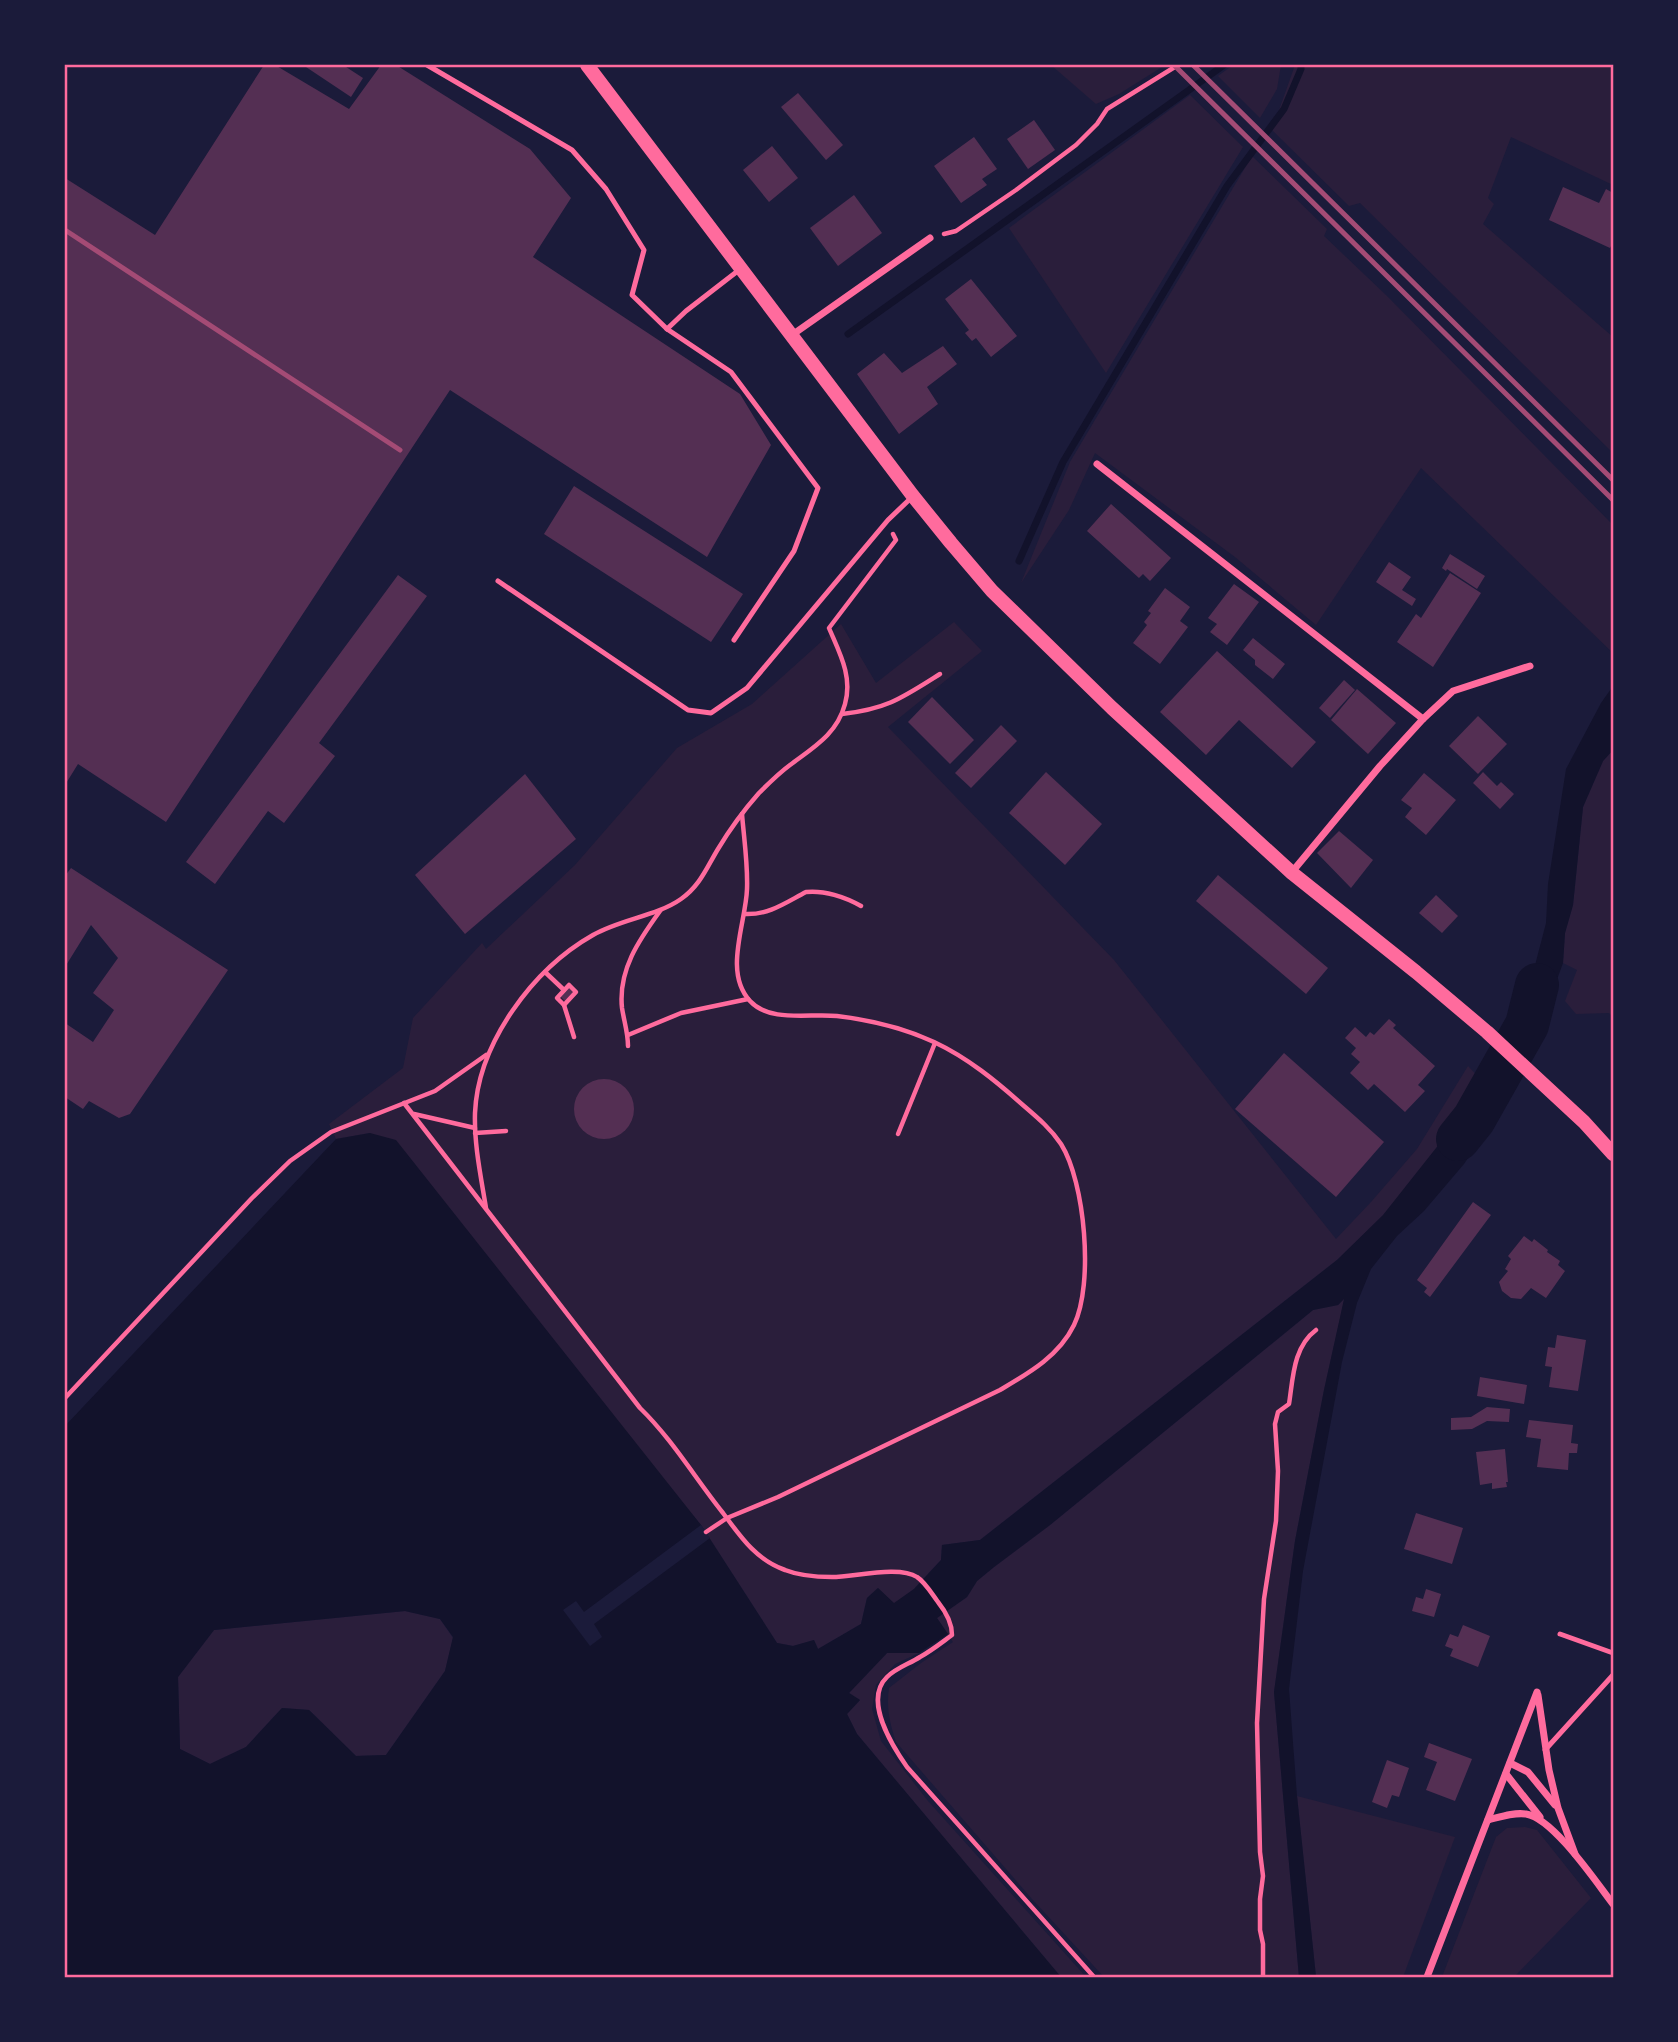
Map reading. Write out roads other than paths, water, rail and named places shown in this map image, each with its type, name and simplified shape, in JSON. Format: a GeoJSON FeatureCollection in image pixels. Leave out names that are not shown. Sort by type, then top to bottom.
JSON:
{"type":"FeatureCollection","features":[{"type":"Feature","properties":{"kind":"main road"},"geometry":{"type":"LineString","coordinates":[[587,65],[913,496],[1014,613],[1121,717],[1292,873],[1487,1032],[1584,1122],[1613,1154]]}},
{"type":"Feature","properties":{"kind":"street"},"geometry":{"type":"LineString","coordinates":[[792,335],[930,237]]}},
{"type":"Feature","properties":{"kind":"street"},"geometry":{"type":"LineString","coordinates":[[1097,464],[1423,719]]}},
{"type":"Feature","properties":{"kind":"street"},"geometry":{"type":"LineString","coordinates":[[1292,873],[1380,765],[1453,691],[1531,666]]}},
{"type":"Feature","properties":{"kind":"street"},"geometry":{"type":"LineString","coordinates":[[1427,1977],[1537,1692],[1545,1750],[1558,1808],[1575,1854]]}},
{"type":"Feature","properties":{"kind":"street"},"geometry":{"type":"LineString","coordinates":[[1510,1763],[1528,1772],[1558,1808]]}},
{"type":"Feature","properties":{"kind":"street"},"geometry":{"type":"LineString","coordinates":[[1506,1774],[1542,1821],[1575,1854],[1613,1905]]}},
{"type":"Feature","properties":{"kind":"street"},"geometry":{"type":"LineString","coordinates":[[1488,1820],[1521,1814],[1534,1816],[1542,1821]]}},
{"type":"Feature","properties":{"kind":"lane"},"geometry":{"type":"LineString","coordinates":[[427,65],[572,150],[606,189],[644,250],[632,295],[667,329],[731,372],[818,488],[794,551],[734,640]]}},
{"type":"Feature","properties":{"kind":"lane"},"geometry":{"type":"LineString","coordinates":[[667,329],[741,268]]}},
{"type":"Feature","properties":{"kind":"lane"},"geometry":{"type":"LineString","coordinates":[[498,581],[688,710],[711,713],[747,688],[888,520],[913,496]]}},
{"type":"Feature","properties":{"kind":"lane"},"geometry":{"type":"LineString","coordinates":[[1560,1633],[1613,1653]]}},
{"type":"Feature","properties":{"kind":"lane"},"geometry":{"type":"LineString","coordinates":[[1545,1750],[1613,1675]]}},
{"type":"Feature","properties":{"kind":"waterway"},"geometry":{"type":"LineString","coordinates":[[848,334],[1224,65]]}},
{"type":"Feature","properties":{"kind":"waterway"},"geometry":{"type":"LineString","coordinates":[[1019,561],[1063,462],[1227,186],[1284,109],[1301,65]]}},
{"type":"Feature","properties":{"kind":"waterway"},"geometry":{"type":"LineString","coordinates":[[1458,1139],[1474,1119],[1527,1025],[1537,985]]}},
{"type":"Feature","properties":{"kind":"railway"},"geometry":{"type":"LineString","coordinates":[[1174,65],[1613,500]]}},
{"type":"Feature","properties":{"kind":"railway"},"geometry":{"type":"LineString","coordinates":[[1193,65],[1613,480]]}},
{"type":"Feature","properties":{"kind":"railway"},"geometry":{"type":"LineString","coordinates":[[65,230],[400,450]]}}]}
